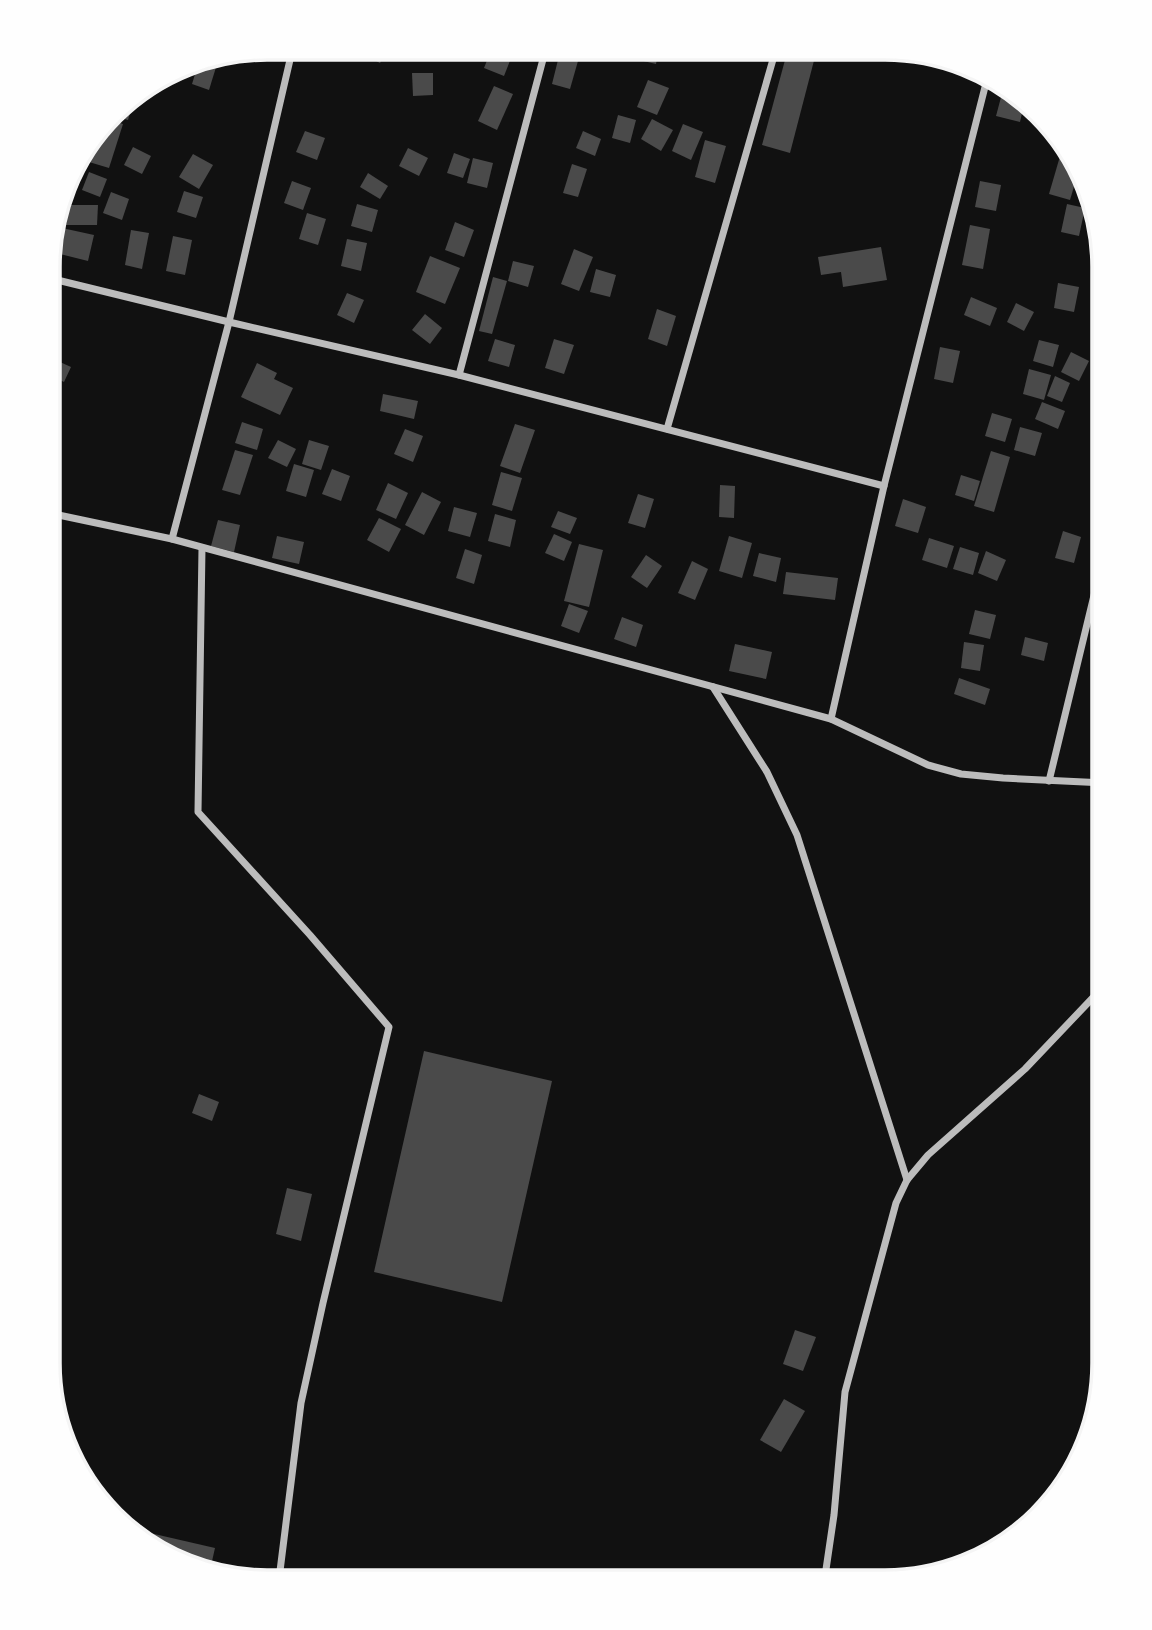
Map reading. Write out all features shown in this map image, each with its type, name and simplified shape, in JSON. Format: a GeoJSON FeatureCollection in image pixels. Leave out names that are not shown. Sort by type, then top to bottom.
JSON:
{"type":"FeatureCollection","features":[{"type":"Feature","properties":{"kind":"street"},"geometry":{"type":"LineString","coordinates":[[172,539],[229,322],[290,60]]}},
{"type":"Feature","properties":{"kind":"street"},"geometry":{"type":"LineString","coordinates":[[459,375],[543,60]]}},
{"type":"Feature","properties":{"kind":"street"},"geometry":{"type":"LineString","coordinates":[[667,429],[773,60]]}},
{"type":"Feature","properties":{"kind":"street"},"geometry":{"type":"LineString","coordinates":[[831,719],[884,486],[985,86]]}},
{"type":"Feature","properties":{"kind":"street"},"geometry":{"type":"LineString","coordinates":[[60,281],[459,375],[884,486]]}},
{"type":"Feature","properties":{"kind":"street"},"geometry":{"type":"LineString","coordinates":[[60,515],[172,539],[831,719],[928,765],[961,774],[1092,782]]}},
{"type":"Feature","properties":{"kind":"street"},"geometry":{"type":"LineString","coordinates":[[202,548],[198,812],[389,1027],[301,1403],[280,1571]]}},
{"type":"Feature","properties":{"kind":"street"},"geometry":{"type":"LineString","coordinates":[[1049,780],[1092,603]]}},
{"type":"Feature","properties":{"kind":"street"},"geometry":{"type":"LineString","coordinates":[[713,687],[767,772],[797,835],[907,1180]]}},
{"type":"Feature","properties":{"kind":"street"},"geometry":{"type":"LineString","coordinates":[[826,1571],[834,1515],[845,1392],[896,1203],[907,1180],[928,1155],[1025,1069],[1092,999]]}},
{"type":"Feature","properties":{"kind":"building"},"geometry":{"type":"Polygon","coordinates":[[[487,60],[510,60],[504,76],[484,68],[487,60]]]}},
{"type":"Feature","properties":{"kind":"building"},"geometry":{"type":"Polygon","coordinates":[[[558,60],[578,61],[570,89],[552,84],[558,60]]]}},
{"type":"Feature","properties":{"kind":"building"},"geometry":{"type":"Polygon","coordinates":[[[639,60],[657,60],[656,64],[639,60]]]}},
{"type":"Feature","properties":{"kind":"building"},"geometry":{"type":"Polygon","coordinates":[[[785,60],[814,60],[790,153],[762,145],[785,60]]]}},
{"type":"Feature","properties":{"kind":"building"},"geometry":{"type":"Polygon","coordinates":[[[217,66],[209,90],[192,84],[196,72],[217,66]]]}},
{"type":"Feature","properties":{"kind":"building"},"geometry":{"type":"Polygon","coordinates":[[[412,73],[433,73],[433,95],[413,96],[412,73]]]}},
{"type":"Feature","properties":{"kind":"building"},"geometry":{"type":"Polygon","coordinates":[[[648,80],[669,88],[657,115],[637,107],[648,80]]]}},
{"type":"Feature","properties":{"kind":"building"},"geometry":{"type":"Polygon","coordinates":[[[494,86],[513,94],[497,130],[478,121],[494,86]]]}},
{"type":"Feature","properties":{"kind":"building"},"geometry":{"type":"Polygon","coordinates":[[[1002,95],[1022,111],[1020,122],[996,116],[1002,95]]]}},
{"type":"Feature","properties":{"kind":"building"},"geometry":{"type":"Polygon","coordinates":[[[131,110],[128,120],[122,118],[131,110]]]}},
{"type":"Feature","properties":{"kind":"building"},"geometry":{"type":"Polygon","coordinates":[[[618,115],[636,120],[630,143],[612,138],[618,115]]]}},
{"type":"Feature","properties":{"kind":"building"},"geometry":{"type":"Polygon","coordinates":[[[652,119],[673,130],[661,151],[641,139],[652,119]]]}},
{"type":"Feature","properties":{"kind":"building"},"geometry":{"type":"Polygon","coordinates":[[[118,122],[123,124],[109,168],[89,162],[102,140],[118,122]]]}},
{"type":"Feature","properties":{"kind":"building"},"geometry":{"type":"Polygon","coordinates":[[[683,124],[703,132],[691,160],[672,151],[683,124]]]}},
{"type":"Feature","properties":{"kind":"building"},"geometry":{"type":"Polygon","coordinates":[[[305,131],[325,138],[317,160],[296,152],[305,131]]]}},
{"type":"Feature","properties":{"kind":"building"},"geometry":{"type":"Polygon","coordinates":[[[583,131],[601,139],[595,156],[576,148],[583,131]]]}},
{"type":"Feature","properties":{"kind":"building"},"geometry":{"type":"Polygon","coordinates":[[[705,140],[726,146],[715,183],[695,177],[705,140]]]}},
{"type":"Feature","properties":{"kind":"building"},"geometry":{"type":"Polygon","coordinates":[[[133,147],[151,156],[142,174],[124,165],[133,147]]]}},
{"type":"Feature","properties":{"kind":"building"},"geometry":{"type":"Polygon","coordinates":[[[408,148],[428,158],[419,176],[399,166],[408,148]]]}},
{"type":"Feature","properties":{"kind":"building"},"geometry":{"type":"Polygon","coordinates":[[[454,153],[470,159],[463,178],[447,173],[454,153]]]}},
{"type":"Feature","properties":{"kind":"building"},"geometry":{"type":"Polygon","coordinates":[[[193,154],[213,165],[199,189],[179,177],[193,154]]]}},
{"type":"Feature","properties":{"kind":"building"},"geometry":{"type":"Polygon","coordinates":[[[1060,155],[1075,184],[1070,200],[1049,194],[1060,155]]]}},
{"type":"Feature","properties":{"kind":"building"},"geometry":{"type":"Polygon","coordinates":[[[473,158],[493,163],[487,188],[467,183],[473,158]]]}},
{"type":"Feature","properties":{"kind":"building"},"geometry":{"type":"Polygon","coordinates":[[[572,164],[587,169],[578,197],[563,193],[572,164]]]}},
{"type":"Feature","properties":{"kind":"building"},"geometry":{"type":"Polygon","coordinates":[[[89,172],[107,179],[100,197],[82,190],[89,172]]]}},
{"type":"Feature","properties":{"kind":"building"},"geometry":{"type":"Polygon","coordinates":[[[368,173],[388,186],[380,199],[360,187],[368,173]]]}},
{"type":"Feature","properties":{"kind":"building"},"geometry":{"type":"Polygon","coordinates":[[[292,181],[311,188],[303,210],[284,203],[292,181]]]}},
{"type":"Feature","properties":{"kind":"building"},"geometry":{"type":"Polygon","coordinates":[[[980,181],[1001,185],[996,211],[975,207],[980,181]]]}},
{"type":"Feature","properties":{"kind":"building"},"geometry":{"type":"Polygon","coordinates":[[[184,191],[203,197],[196,218],[177,212],[184,191]]]}},
{"type":"Feature","properties":{"kind":"building"},"geometry":{"type":"Polygon","coordinates":[[[111,192],[129,199],[122,220],[103,213],[111,192]]]}},
{"type":"Feature","properties":{"kind":"building"},"geometry":{"type":"Polygon","coordinates":[[[357,204],[378,210],[372,232],[351,226],[357,204]]]}},
{"type":"Feature","properties":{"kind":"building"},"geometry":{"type":"Polygon","coordinates":[[[1067,204],[1084,208],[1079,236],[1061,232],[1067,204]]]}},
{"type":"Feature","properties":{"kind":"building"},"geometry":{"type":"Polygon","coordinates":[[[69,205],[98,205],[97,225],[65,225],[69,205]]]}},
{"type":"Feature","properties":{"kind":"building"},"geometry":{"type":"Polygon","coordinates":[[[307,213],[326,219],[318,245],[299,239],[307,213]]]}},
{"type":"Feature","properties":{"kind":"building"},"geometry":{"type":"Polygon","coordinates":[[[455,222],[474,230],[464,257],[445,250],[455,222]]]}},
{"type":"Feature","properties":{"kind":"building"},"geometry":{"type":"Polygon","coordinates":[[[970,225],[990,229],[983,269],[962,265],[970,225]]]}},
{"type":"Feature","properties":{"kind":"building"},"geometry":{"type":"Polygon","coordinates":[[[63,228],[94,235],[88,261],[60,254],[63,228]]]}},
{"type":"Feature","properties":{"kind":"building"},"geometry":{"type":"Polygon","coordinates":[[[131,230],[149,233],[142,269],[125,265],[131,230]]]}},
{"type":"Feature","properties":{"kind":"building"},"geometry":{"type":"Polygon","coordinates":[[[173,236],[192,240],[185,275],[166,271],[173,236]]]}},
{"type":"Feature","properties":{"kind":"building"},"geometry":{"type":"Polygon","coordinates":[[[347,239],[367,243],[361,271],[341,266],[347,239]]]}},
{"type":"Feature","properties":{"kind":"building"},"geometry":{"type":"Polygon","coordinates":[[[881,247],[887,280],[843,287],[841,272],[821,275],[818,257],[881,247]]]}},
{"type":"Feature","properties":{"kind":"building"},"geometry":{"type":"Polygon","coordinates":[[[574,249],[593,257],[579,291],[561,284],[574,249]]]}},
{"type":"Feature","properties":{"kind":"building"},"geometry":{"type":"Polygon","coordinates":[[[430,256],[460,268],[445,304],[416,292],[430,256]]]}},
{"type":"Feature","properties":{"kind":"building"},"geometry":{"type":"Polygon","coordinates":[[[513,261],[534,266],[528,287],[508,281],[513,261]]]}},
{"type":"Feature","properties":{"kind":"building"},"geometry":{"type":"Polygon","coordinates":[[[596,269],[616,275],[610,297],[590,292],[596,269]]]}},
{"type":"Feature","properties":{"kind":"building"},"geometry":{"type":"Polygon","coordinates":[[[493,277],[507,281],[492,334],[479,331],[493,277]]]}},
{"type":"Feature","properties":{"kind":"building"},"geometry":{"type":"Polygon","coordinates":[[[1058,283],[1079,287],[1074,312],[1054,308],[1058,283]]]}},
{"type":"Feature","properties":{"kind":"building"},"geometry":{"type":"Polygon","coordinates":[[[347,293],[364,300],[354,323],[337,315],[347,293]]]}},
{"type":"Feature","properties":{"kind":"building"},"geometry":{"type":"Polygon","coordinates":[[[971,297],[997,308],[990,326],[964,315],[971,297]]]}},
{"type":"Feature","properties":{"kind":"building"},"geometry":{"type":"Polygon","coordinates":[[[1016,303],[1034,312],[1024,331],[1007,322],[1016,303]]]}},
{"type":"Feature","properties":{"kind":"building"},"geometry":{"type":"Polygon","coordinates":[[[657,309],[676,316],[667,346],[648,339],[657,309]]]}},
{"type":"Feature","properties":{"kind":"building"},"geometry":{"type":"Polygon","coordinates":[[[425,314],[442,328],[430,344],[412,330],[425,314]]]}},
{"type":"Feature","properties":{"kind":"building"},"geometry":{"type":"Polygon","coordinates":[[[495,339],[515,345],[509,367],[488,361],[495,339]]]}},
{"type":"Feature","properties":{"kind":"building"},"geometry":{"type":"Polygon","coordinates":[[[554,339],[574,345],[564,374],[545,368],[554,339]]]}},
{"type":"Feature","properties":{"kind":"building"},"geometry":{"type":"Polygon","coordinates":[[[1039,340],[1059,345],[1053,367],[1033,361],[1039,340]]]}},
{"type":"Feature","properties":{"kind":"building"},"geometry":{"type":"Polygon","coordinates":[[[940,347],[960,351],[953,383],[934,379],[940,347]]]}},
{"type":"Feature","properties":{"kind":"building"},"geometry":{"type":"Polygon","coordinates":[[[1071,352],[1089,361],[1079,381],[1061,372],[1071,352]]]}},
{"type":"Feature","properties":{"kind":"building"},"geometry":{"type":"Polygon","coordinates":[[[60,362],[71,367],[64,382],[60,380],[60,362]]]}},
{"type":"Feature","properties":{"kind":"building"},"geometry":{"type":"Polygon","coordinates":[[[257,363],[277,373],[274,379],[293,388],[280,415],[241,397],[257,363]]]}},
{"type":"Feature","properties":{"kind":"building"},"geometry":{"type":"Polygon","coordinates":[[[1029,369],[1051,375],[1044,400],[1023,394],[1029,369]]]}},
{"type":"Feature","properties":{"kind":"building"},"geometry":{"type":"Polygon","coordinates":[[[1055,376],[1070,383],[1062,402],[1047,396],[1055,376]]]}},
{"type":"Feature","properties":{"kind":"building"},"geometry":{"type":"Polygon","coordinates":[[[383,394],[418,401],[414,419],[380,411],[383,394]]]}},
{"type":"Feature","properties":{"kind":"building"},"geometry":{"type":"Polygon","coordinates":[[[1042,402],[1065,411],[1058,429],[1035,419],[1042,402]]]}},
{"type":"Feature","properties":{"kind":"building"},"geometry":{"type":"Polygon","coordinates":[[[992,413],[1012,419],[1005,442],[985,436],[992,413]]]}},
{"type":"Feature","properties":{"kind":"building"},"geometry":{"type":"Polygon","coordinates":[[[242,422],[263,429],[257,450],[235,443],[242,422]]]}},
{"type":"Feature","properties":{"kind":"building"},"geometry":{"type":"Polygon","coordinates":[[[515,424],[535,430],[520,473],[500,466],[515,424]]]}},
{"type":"Feature","properties":{"kind":"building"},"geometry":{"type":"Polygon","coordinates":[[[1020,427],[1042,433],[1035,456],[1014,450],[1020,427]]]}},
{"type":"Feature","properties":{"kind":"building"},"geometry":{"type":"Polygon","coordinates":[[[405,429],[423,436],[413,462],[394,454],[405,429]]]}},
{"type":"Feature","properties":{"kind":"building"},"geometry":{"type":"Polygon","coordinates":[[[278,440],[296,449],[287,467],[268,458],[278,440]]]}},
{"type":"Feature","properties":{"kind":"building"},"geometry":{"type":"Polygon","coordinates":[[[309,440],[329,446],[321,470],[302,464],[309,440]]]}},
{"type":"Feature","properties":{"kind":"building"},"geometry":{"type":"Polygon","coordinates":[[[235,450],[253,455],[240,495],[222,490],[235,450]]]}},
{"type":"Feature","properties":{"kind":"building"},"geometry":{"type":"Polygon","coordinates":[[[991,451],[1010,457],[994,512],[974,506],[991,451]]]}},
{"type":"Feature","properties":{"kind":"building"},"geometry":{"type":"Polygon","coordinates":[[[294,464],[314,470],[306,497],[286,491],[294,464]]]}},
{"type":"Feature","properties":{"kind":"building"},"geometry":{"type":"Polygon","coordinates":[[[332,469],[350,476],[341,501],[322,494],[332,469]]]}},
{"type":"Feature","properties":{"kind":"building"},"geometry":{"type":"Polygon","coordinates":[[[501,472],[522,478],[512,511],[492,505],[501,472]]]}},
{"type":"Feature","properties":{"kind":"building"},"geometry":{"type":"Polygon","coordinates":[[[961,475],[980,481],[974,501],[955,495],[961,475]]]}},
{"type":"Feature","properties":{"kind":"building"},"geometry":{"type":"Polygon","coordinates":[[[388,483],[408,493],[396,519],[376,510],[388,483]]]}},
{"type":"Feature","properties":{"kind":"building"},"geometry":{"type":"Polygon","coordinates":[[[720,485],[735,486],[734,518],[719,517],[720,485]]]}},
{"type":"Feature","properties":{"kind":"building"},"geometry":{"type":"Polygon","coordinates":[[[422,492],[441,502],[424,535],[405,525],[422,492]]]}},
{"type":"Feature","properties":{"kind":"building"},"geometry":{"type":"Polygon","coordinates":[[[638,494],[654,499],[645,528],[628,523],[638,494]]]}},
{"type":"Feature","properties":{"kind":"building"},"geometry":{"type":"Polygon","coordinates":[[[903,499],[926,507],[918,533],[895,526],[903,499]]]}},
{"type":"Feature","properties":{"kind":"building"},"geometry":{"type":"Polygon","coordinates":[[[454,507],[477,513],[470,537],[448,531],[454,507]]]}},
{"type":"Feature","properties":{"kind":"building"},"geometry":{"type":"Polygon","coordinates":[[[558,511],[577,518],[570,534],[551,527],[558,511]]]}},
{"type":"Feature","properties":{"kind":"building"},"geometry":{"type":"Polygon","coordinates":[[[495,514],[516,520],[510,547],[488,541],[495,514]]]}},
{"type":"Feature","properties":{"kind":"building"},"geometry":{"type":"Polygon","coordinates":[[[379,518],[401,529],[389,552],[367,540],[379,518]]]}},
{"type":"Feature","properties":{"kind":"building"},"geometry":{"type":"Polygon","coordinates":[[[218,520],[240,525],[234,552],[211,546],[218,520]]]}},
{"type":"Feature","properties":{"kind":"building"},"geometry":{"type":"Polygon","coordinates":[[[1063,531],[1081,537],[1074,563],[1055,558],[1063,531]]]}},
{"type":"Feature","properties":{"kind":"building"},"geometry":{"type":"Polygon","coordinates":[[[554,534],[572,542],[564,561],[545,553],[554,534]]]}},
{"type":"Feature","properties":{"kind":"building"},"geometry":{"type":"Polygon","coordinates":[[[277,536],[304,542],[299,564],[272,558],[277,536]]]}},
{"type":"Feature","properties":{"kind":"building"},"geometry":{"type":"Polygon","coordinates":[[[729,536],[752,543],[742,578],[719,571],[729,536]]]}},
{"type":"Feature","properties":{"kind":"building"},"geometry":{"type":"Polygon","coordinates":[[[929,538],[954,546],[947,568],[922,560],[929,538]]]}},
{"type":"Feature","properties":{"kind":"building"},"geometry":{"type":"Polygon","coordinates":[[[579,544],[603,550],[589,607],[564,601],[579,544]]]}},
{"type":"Feature","properties":{"kind":"building"},"geometry":{"type":"Polygon","coordinates":[[[960,547],[979,553],[973,575],[953,569],[960,547]]]}},
{"type":"Feature","properties":{"kind":"building"},"geometry":{"type":"Polygon","coordinates":[[[465,549],[482,555],[474,584],[456,578],[465,549]]]}},
{"type":"Feature","properties":{"kind":"building"},"geometry":{"type":"Polygon","coordinates":[[[986,551],[1006,560],[997,581],[978,573],[986,551]]]}},
{"type":"Feature","properties":{"kind":"building"},"geometry":{"type":"Polygon","coordinates":[[[759,553],[781,558],[776,582],[753,576],[759,553]]]}},
{"type":"Feature","properties":{"kind":"building"},"geometry":{"type":"Polygon","coordinates":[[[646,555],[662,566],[647,588],[631,577],[646,555]]]}},
{"type":"Feature","properties":{"kind":"building"},"geometry":{"type":"Polygon","coordinates":[[[692,561],[708,569],[695,600],[678,593],[692,561]]]}},
{"type":"Feature","properties":{"kind":"building"},"geometry":{"type":"Polygon","coordinates":[[[786,572],[838,578],[835,600],[783,594],[786,572]]]}},
{"type":"Feature","properties":{"kind":"building"},"geometry":{"type":"Polygon","coordinates":[[[569,604],[588,611],[579,633],[561,626],[569,604]]]}},
{"type":"Feature","properties":{"kind":"building"},"geometry":{"type":"Polygon","coordinates":[[[975,610],[996,615],[990,639],[969,634],[975,610]]]}},
{"type":"Feature","properties":{"kind":"building"},"geometry":{"type":"Polygon","coordinates":[[[622,617],[643,625],[636,647],[614,639],[622,617]]]}},
{"type":"Feature","properties":{"kind":"building"},"geometry":{"type":"Polygon","coordinates":[[[1025,637],[1048,643],[1044,661],[1021,655],[1025,637]]]}},
{"type":"Feature","properties":{"kind":"building"},"geometry":{"type":"Polygon","coordinates":[[[964,642],[984,645],[980,671],[961,668],[964,642]]]}},
{"type":"Feature","properties":{"kind":"building"},"geometry":{"type":"Polygon","coordinates":[[[735,644],[772,652],[766,679],[729,671],[735,644]]]}},
{"type":"Feature","properties":{"kind":"building"},"geometry":{"type":"Polygon","coordinates":[[[959,678],[990,689],[985,705],[954,694],[959,678]]]}},
{"type":"Feature","properties":{"kind":"building"},"geometry":{"type":"Polygon","coordinates":[[[424,1051],[552,1081],[502,1302],[374,1272],[424,1051]]]}},
{"type":"Feature","properties":{"kind":"building"},"geometry":{"type":"Polygon","coordinates":[[[199,1094],[219,1102],[212,1121],[192,1113],[199,1094]]]}},
{"type":"Feature","properties":{"kind":"building"},"geometry":{"type":"Polygon","coordinates":[[[287,1188],[312,1194],[301,1241],[276,1234],[287,1188]]]}},
{"type":"Feature","properties":{"kind":"building"},"geometry":{"type":"Polygon","coordinates":[[[795,1330],[816,1337],[803,1371],[783,1364],[795,1330]]]}},
{"type":"Feature","properties":{"kind":"building"},"geometry":{"type":"Polygon","coordinates":[[[784,1399],[805,1411],[781,1452],[760,1440],[784,1399]]]}},
{"type":"Feature","properties":{"kind":"building"},"geometry":{"type":"Polygon","coordinates":[[[146,1532],[215,1548],[212,1563],[187,1555],[146,1532]]]}}]}
